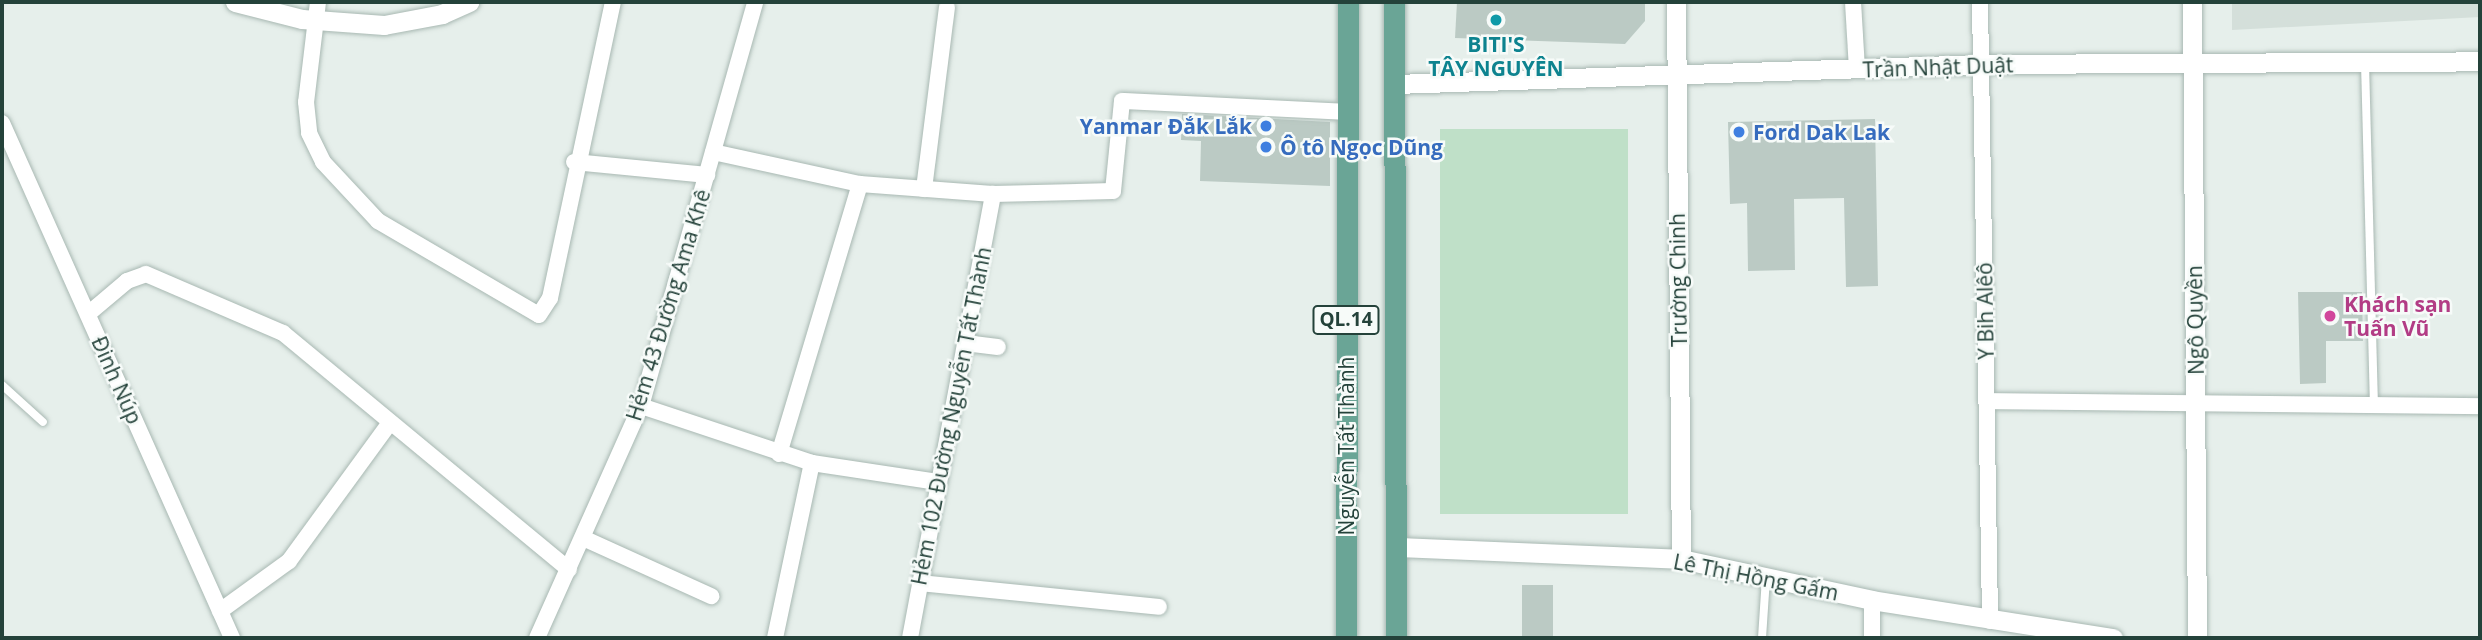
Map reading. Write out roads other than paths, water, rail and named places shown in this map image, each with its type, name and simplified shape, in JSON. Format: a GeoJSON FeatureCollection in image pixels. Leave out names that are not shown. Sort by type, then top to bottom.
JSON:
{"type":"FeatureCollection","features":[{"type":"Feature","properties":{"kind":"main road","name":"Nguyễn Tất Thành"},"geometry":{"type":"LineString","coordinates":[[1346,638],[1348,2]]}},
{"type":"Feature","properties":{"kind":"main road","name":"QL.14"},"geometry":{"type":"LineString","coordinates":[[1394,2],[1395,638]]}},
{"type":"Feature","properties":{"kind":"street"},"geometry":{"type":"LineString","coordinates":[[235,2],[316,11],[384,25],[442,15],[469,2]]}},
{"type":"Feature","properties":{"kind":"street"},"geometry":{"type":"LineString","coordinates":[[316,11],[307,55],[309,133],[334,177],[378,221],[539,315],[550,298],[574,162],[613,2]]}},
{"type":"Feature","properties":{"kind":"street","name":"Hẻm 43 Đường Ama Khê"},"geometry":{"type":"LineString","coordinates":[[537,638],[641,406],[755,2]]}},
{"type":"Feature","properties":{"kind":"street","name":"Trường Chinh"},"geometry":{"type":"LineString","coordinates":[[1676,2],[1681,559]]}},
{"type":"Feature","properties":{"kind":"street"},"geometry":{"type":"LineString","coordinates":[[1853,2],[1857,70]]}},
{"type":"Feature","properties":{"kind":"street","name":"Y Bih Alêô"},"geometry":{"type":"LineString","coordinates":[[1980,2],[1990,621]]}},
{"type":"Feature","properties":{"kind":"street","name":"Ngô Quyền"},"geometry":{"type":"LineString","coordinates":[[2192,2],[2197,638]]}},
{"type":"Feature","properties":{"kind":"street"},"geometry":{"type":"LineString","coordinates":[[924,189],[947,7]]}},
{"type":"Feature","properties":{"kind":"street","name":"Trần Nhật Duật"},"geometry":{"type":"LineString","coordinates":[[1395,84],[1677,77],[1981,65],[2480,61]]}},
{"type":"Feature","properties":{"kind":"street"},"geometry":{"type":"LineString","coordinates":[[713,152],[860,184],[993,194],[1113,191],[1122,101],[1346,112]]}},
{"type":"Feature","properties":{"kind":"street","name":"Đinh Núp"},"geometry":{"type":"LineString","coordinates":[[4,132],[232,638]]}},
{"type":"Feature","properties":{"kind":"street"},"geometry":{"type":"LineString","coordinates":[[574,162],[706,175]]}},
{"type":"Feature","properties":{"kind":"street"},"geometry":{"type":"LineString","coordinates":[[779,454],[860,184]]}},
{"type":"Feature","properties":{"kind":"street","name":"Hẻm 102 Đường Nguyễn Tất Thành"},"geometry":{"type":"LineString","coordinates":[[909,638],[993,194]]}},
{"type":"Feature","properties":{"kind":"street"},"geometry":{"type":"LineString","coordinates":[[88,314],[146,274],[283,333],[388,424],[569,570]]}},
{"type":"Feature","properties":{"kind":"street"},"geometry":{"type":"LineString","coordinates":[[965,343],[998,347]]}},
{"type":"Feature","properties":{"kind":"street"},"geometry":{"type":"LineString","coordinates":[[1986,401],[2480,406]]}},
{"type":"Feature","properties":{"kind":"street"},"geometry":{"type":"LineString","coordinates":[[641,406],[812,463],[938,482]]}},
{"type":"Feature","properties":{"kind":"street"},"geometry":{"type":"LineString","coordinates":[[220,611],[275,575],[306,541],[388,424]]}},
{"type":"Feature","properties":{"kind":"street"},"geometry":{"type":"LineString","coordinates":[[775,638],[812,463]]}},
{"type":"Feature","properties":{"kind":"street"},"geometry":{"type":"LineString","coordinates":[[583,538],[711,596]]}},
{"type":"Feature","properties":{"kind":"street","name":"Lê Thị Hồng Gấm"},"geometry":{"type":"LineString","coordinates":[[1396,547],[1681,559],[1872,600],[1990,621],[2113,638]]}},
{"type":"Feature","properties":{"kind":"street"},"geometry":{"type":"LineString","coordinates":[[920,583],[1159,607]]}},
{"type":"Feature","properties":{"kind":"street"},"geometry":{"type":"LineString","coordinates":[[1872,600],[1872,638]]}},
{"type":"Feature","properties":{"kind":"lane"},"geometry":{"type":"LineString","coordinates":[[2365,63],[2374,406]]}},
{"type":"Feature","properties":{"kind":"lane"},"geometry":{"type":"LineString","coordinates":[[2,385],[43,422]]}},
{"type":"Feature","properties":{"kind":"lane"},"geometry":{"type":"LineString","coordinates":[[1762,638],[1766,578]]}},
{"type":"Feature","properties":{"kind":"place","name":"BITI'S TÂY NGUYÊN"},"geometry":{"type":"Point","coordinates":[1496,20]}},
{"type":"Feature","properties":{"kind":"place","name":"Yanmar Đắk Lắk"},"geometry":{"type":"Point","coordinates":[1266,126]}},
{"type":"Feature","properties":{"kind":"place","name":"Ford Dak Lak"},"geometry":{"type":"Point","coordinates":[1739,132]}},
{"type":"Feature","properties":{"kind":"place","name":"Ô tô Ngọc Dũng"},"geometry":{"type":"Point","coordinates":[1266,147]}},
{"type":"Feature","properties":{"kind":"place","name":"Khách sạn Tuấn Vũ"},"geometry":{"type":"Point","coordinates":[2330,316]}}]}
